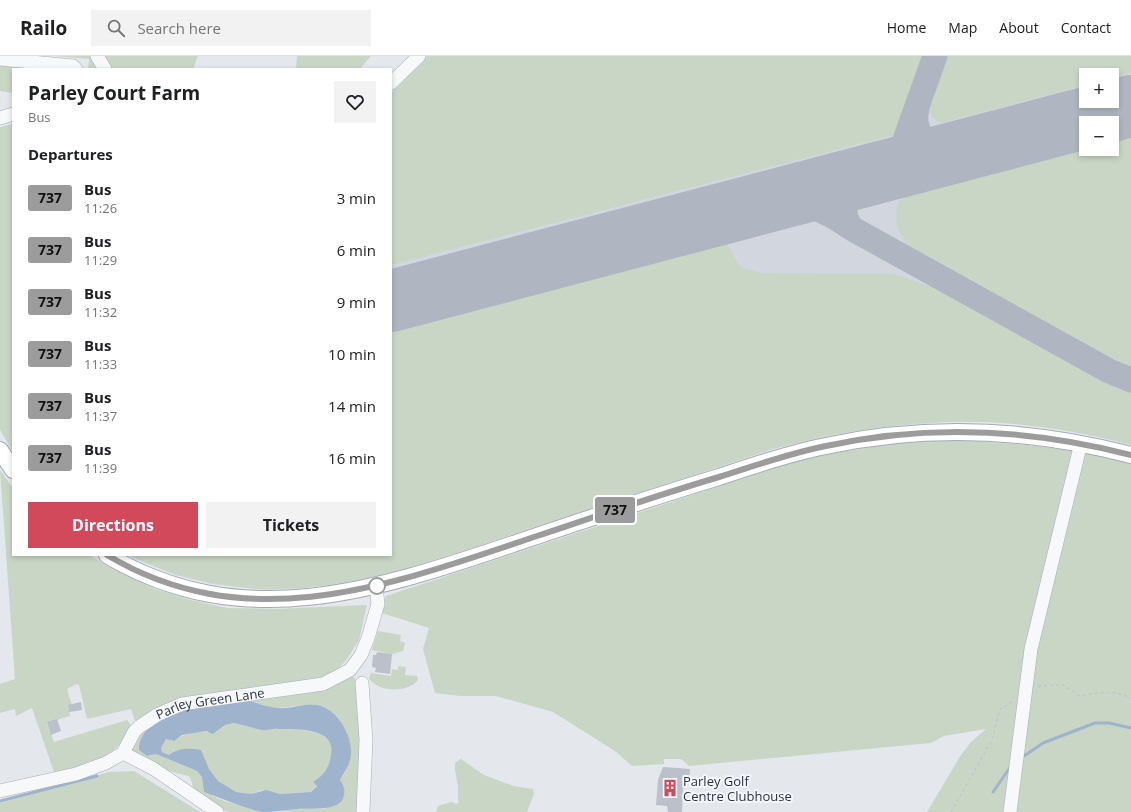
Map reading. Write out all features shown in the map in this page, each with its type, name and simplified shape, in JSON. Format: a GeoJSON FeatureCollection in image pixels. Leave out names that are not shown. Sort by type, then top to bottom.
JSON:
{"type":"FeatureCollection","features":[{"type":"Feature","properties":{"kind":"main road"},"geometry":{"type":"LineString","coordinates":[[109,556],[146,575],[179,587],[206,593],[239,598],[274,600],[308,598],[376,586],[483,554],[691,485],[823,446],[883,436],[957,431],[1042,437],[1081,443],[1131,455]]}},
{"type":"Feature","properties":{"kind":"main road"},"geometry":{"type":"LineString","coordinates":[[0,450],[12,468]]}},
{"type":"Feature","properties":{"kind":"street"},"geometry":{"type":"LineString","coordinates":[[97,56],[104,68]]}},
{"type":"Feature","properties":{"kind":"street"},"geometry":{"type":"LineString","coordinates":[[392,82],[419,56]]}},
{"type":"Feature","properties":{"kind":"street"},"geometry":{"type":"LineString","coordinates":[[0,59],[74,66],[75,68]]}},
{"type":"Feature","properties":{"kind":"street"},"geometry":{"type":"LineString","coordinates":[[0,112],[12,114]]}},
{"type":"Feature","properties":{"kind":"street"},"geometry":{"type":"LineString","coordinates":[[0,118],[12,114]]}},
{"type":"Feature","properties":{"kind":"street"},"geometry":{"type":"LineString","coordinates":[[1010,812],[1031,648],[1081,443]]}},
{"type":"Feature","properties":{"kind":"street","name":"Parley Green Lane"},"geometry":{"type":"LineString","coordinates":[[123,753],[134,732],[139,727],[157,715],[182,704],[323,684],[350,670],[355,665],[368,638],[376,611],[378,598],[376,586]]}},
{"type":"Feature","properties":{"kind":"street"},"geometry":{"type":"LineString","coordinates":[[362,683],[366,740],[364,812]]}},
{"type":"Feature","properties":{"kind":"street"},"geometry":{"type":"LineString","coordinates":[[0,791],[76,774],[106,763],[123,753],[154,769],[217,812]]}},
{"type":"Feature","properties":{"kind":"shaded area"},"geometry":{"type":"Polygon","coordinates":[[[425,56],[1131,56],[1131,445],[1090,434],[1032,424],[958,421],[869,428],[810,439],[770,450],[430,561],[370,577],[305,588],[265,590],[212,584],[175,575],[130,556],[392,556],[392,92],[426,59],[425,56]]]}},
{"type":"Feature","properties":{"kind":"green space"},"geometry":{"type":"Polygon","coordinates":[[[55,56],[198,56],[193,68],[88,68],[89,59],[55,56]]]}},
{"type":"Feature","properties":{"kind":"green space"},"geometry":{"type":"Polygon","coordinates":[[[297,56],[371,56],[361,68],[296,68],[297,56]]]}},
{"type":"Feature","properties":{"kind":"green space"},"geometry":{"type":"Polygon","coordinates":[[[429,56],[922,56],[894,135],[392,265],[392,92],[429,56]]]}},
{"type":"Feature","properties":{"kind":"green space"},"geometry":{"type":"Polygon","coordinates":[[[947,56],[1131,56],[1131,73],[1119,76],[1119,68],[1079,68],[1079,87],[941,123],[932,117],[928,108],[947,56]]]}},
{"type":"Feature","properties":{"kind":"green space"},"geometry":{"type":"Polygon","coordinates":[[[0,64],[40,68],[12,68],[12,93],[0,91],[0,64]]]}},
{"type":"Feature","properties":{"kind":"green space"},"geometry":{"type":"Polygon","coordinates":[[[12,124],[12,450],[0,430],[0,127],[12,124]]]}},
{"type":"Feature","properties":{"kind":"green space"},"geometry":{"type":"Polygon","coordinates":[[[1131,138],[1131,367],[1080,343],[911,248],[899,232],[896,221],[897,208],[899,201],[907,196],[1079,152],[1079,156],[1119,156],[1119,141],[1131,138]]]}},
{"type":"Feature","properties":{"kind":"green space"},"geometry":{"type":"Polygon","coordinates":[[[727,244],[740,267],[761,273],[894,274],[932,287],[1103,382],[1131,392],[1131,445],[1084,434],[1039,427],[994,423],[950,422],[862,430],[770,450],[437,559],[386,574],[335,584],[284,589],[233,586],[181,576],[131,556],[392,556],[392,333],[727,244]]]}},
{"type":"Feature","properties":{"kind":"green space"},"geometry":{"type":"Polygon","coordinates":[[[939,440],[1036,446],[1131,462],[1131,812],[927,812],[961,755],[971,742],[986,729],[944,736],[931,743],[689,766],[681,759],[664,759],[664,764],[632,766],[615,751],[553,712],[496,696],[460,696],[435,693],[423,649],[429,628],[382,613],[386,596],[804,458],[897,443],[939,440]]]}},
{"type":"Feature","properties":{"kind":"green space"},"geometry":{"type":"Polygon","coordinates":[[[0,470],[12,487],[12,556],[91,556],[113,569],[155,589],[191,600],[227,608],[275,609],[367,605],[359,640],[347,659],[334,674],[315,682],[153,714],[135,721],[131,709],[87,719],[79,685],[77,684],[67,689],[72,705],[68,705],[70,716],[47,723],[54,742],[127,720],[131,725],[126,737],[110,753],[89,763],[54,772],[32,708],[16,716],[15,709],[0,713],[0,684],[15,679],[0,470]]]}},
{"type":"Feature","properties":{"kind":"green space"},"geometry":{"type":"Polygon","coordinates":[[[378,631],[401,635],[400,641],[405,643],[403,651],[393,654],[372,650],[378,631]]]}},
{"type":"Feature","properties":{"kind":"green space"},"geometry":{"type":"Polygon","coordinates":[[[398,666],[406,667],[405,675],[417,676],[418,680],[407,687],[393,690],[386,689],[373,683],[369,678],[371,673],[391,676],[392,669],[398,670],[398,666]]]}},
{"type":"Feature","properties":{"kind":"green space"},"geometry":{"type":"Polygon","coordinates":[[[350,676],[355,678],[358,688],[361,812],[279,812],[294,809],[324,809],[344,794],[344,786],[340,780],[348,766],[351,756],[351,748],[342,724],[331,711],[324,707],[311,705],[272,708],[252,703],[189,711],[160,721],[149,728],[142,738],[139,750],[149,756],[156,754],[197,771],[202,777],[204,792],[227,802],[264,812],[229,812],[223,810],[193,790],[192,782],[189,776],[159,767],[132,752],[131,748],[138,734],[169,712],[293,695],[350,676]]]}},
{"type":"Feature","properties":{"kind":"green space"},"geometry":{"type":"Polygon","coordinates":[[[234,723],[261,730],[295,729],[322,735],[332,746],[332,755],[328,767],[321,777],[314,782],[317,785],[311,792],[280,794],[262,790],[251,794],[236,792],[171,754],[169,755],[162,752],[161,748],[163,742],[168,738],[172,741],[182,736],[198,732],[215,733],[225,725],[234,723]]]}},
{"type":"Feature","properties":{"kind":"green space"},"geometry":{"type":"Polygon","coordinates":[[[461,759],[484,775],[513,786],[533,789],[534,794],[527,812],[436,812],[438,806],[451,802],[456,804],[459,802],[455,763],[461,759]]]}},
{"type":"Feature","properties":{"kind":"green space"},"geometry":{"type":"Polygon","coordinates":[[[134,771],[200,812],[0,812],[0,803],[109,772],[134,771]]]}},
{"type":"Feature","properties":{"kind":"water"},"geometry":{"type":"Polygon","coordinates":[[[250,701],[277,708],[317,705],[331,711],[337,717],[346,732],[351,748],[350,762],[340,780],[343,785],[344,795],[338,804],[332,807],[317,809],[263,812],[204,792],[202,777],[197,771],[156,754],[147,756],[139,750],[142,736],[152,725],[166,717],[183,711],[202,707],[250,701]],[[234,723],[225,725],[213,734],[206,731],[182,735],[174,741],[166,739],[161,748],[162,752],[169,755],[184,749],[201,750],[209,769],[218,781],[236,792],[251,794],[266,790],[280,794],[311,792],[317,786],[313,782],[325,771],[331,755],[331,746],[328,740],[322,735],[296,729],[261,730],[234,723]]]}},
{"type":"Feature","properties":{"kind":"building"},"geometry":{"type":"Polygon","coordinates":[[[377,652],[392,654],[390,674],[375,672],[376,668],[372,667],[373,655],[376,655],[377,652]]]}},
{"type":"Feature","properties":{"kind":"building"},"geometry":{"type":"Polygon","coordinates":[[[81,702],[82,710],[69,712],[68,705],[81,702]]]}},
{"type":"Feature","properties":{"kind":"building"},"geometry":{"type":"Polygon","coordinates":[[[57,719],[61,731],[51,735],[47,722],[57,719]]]}},
{"type":"Feature","properties":{"kind":"building","name":"Parley Golf Centre Clubhouse"},"geometry":{"type":"Polygon","coordinates":[[[663,767],[690,769],[689,781],[683,783],[682,812],[668,812],[667,806],[656,805],[658,780],[663,767]]]}},
{"type":"Feature","properties":{"kind":"waterway"},"geometry":{"type":"LineString","coordinates":[[1021,758],[1043,743],[1095,723],[1109,723],[1131,728]]}},
{"type":"Feature","properties":{"kind":"waterway"},"geometry":{"type":"LineString","coordinates":[[993,792],[1011,766]]}},
{"type":"Feature","properties":{"kind":"waterway"},"geometry":{"type":"LineString","coordinates":[[0,801],[97,776]]}},
{"type":"Feature","properties":{"kind":"taxiway"},"geometry":{"type":"LineString","coordinates":[[853,178],[890,164],[901,151],[935,56]]}},
{"type":"Feature","properties":{"kind":"taxiway"},"geometry":{"type":"LineString","coordinates":[[917,108],[917,127],[926,141],[941,148],[960,151]]}},
{"type":"Feature","properties":{"kind":"taxiway"},"geometry":{"type":"LineString","coordinates":[[851,228],[846,218],[844,209],[845,202],[852,190],[875,174]]}},
{"type":"Feature","properties":{"kind":"taxiway"},"geometry":{"type":"LineString","coordinates":[[776,199],[815,208],[832,216],[1109,371],[1131,380]]}},
{"type":"Feature","properties":{"kind":"runway"},"geometry":{"type":"LineString","coordinates":[[392,301],[1131,106]]}},
{"type":"Feature","properties":{"kind":"bus line","name":"737"},"geometry":{"type":"LineString","coordinates":[[109,556],[146,575],[179,587],[206,593],[239,598],[274,600],[308,598],[345,593],[376,586],[483,554],[767,461],[823,446],[854,440],[920,432],[957,431],[999,433],[1042,437],[1079,443],[1131,455]]}},
{"type":"Feature","properties":{"kind":"place","name":"Parley Golf Centre Clubhouse"},"geometry":{"type":"Point","coordinates":[670,788]}}]}
